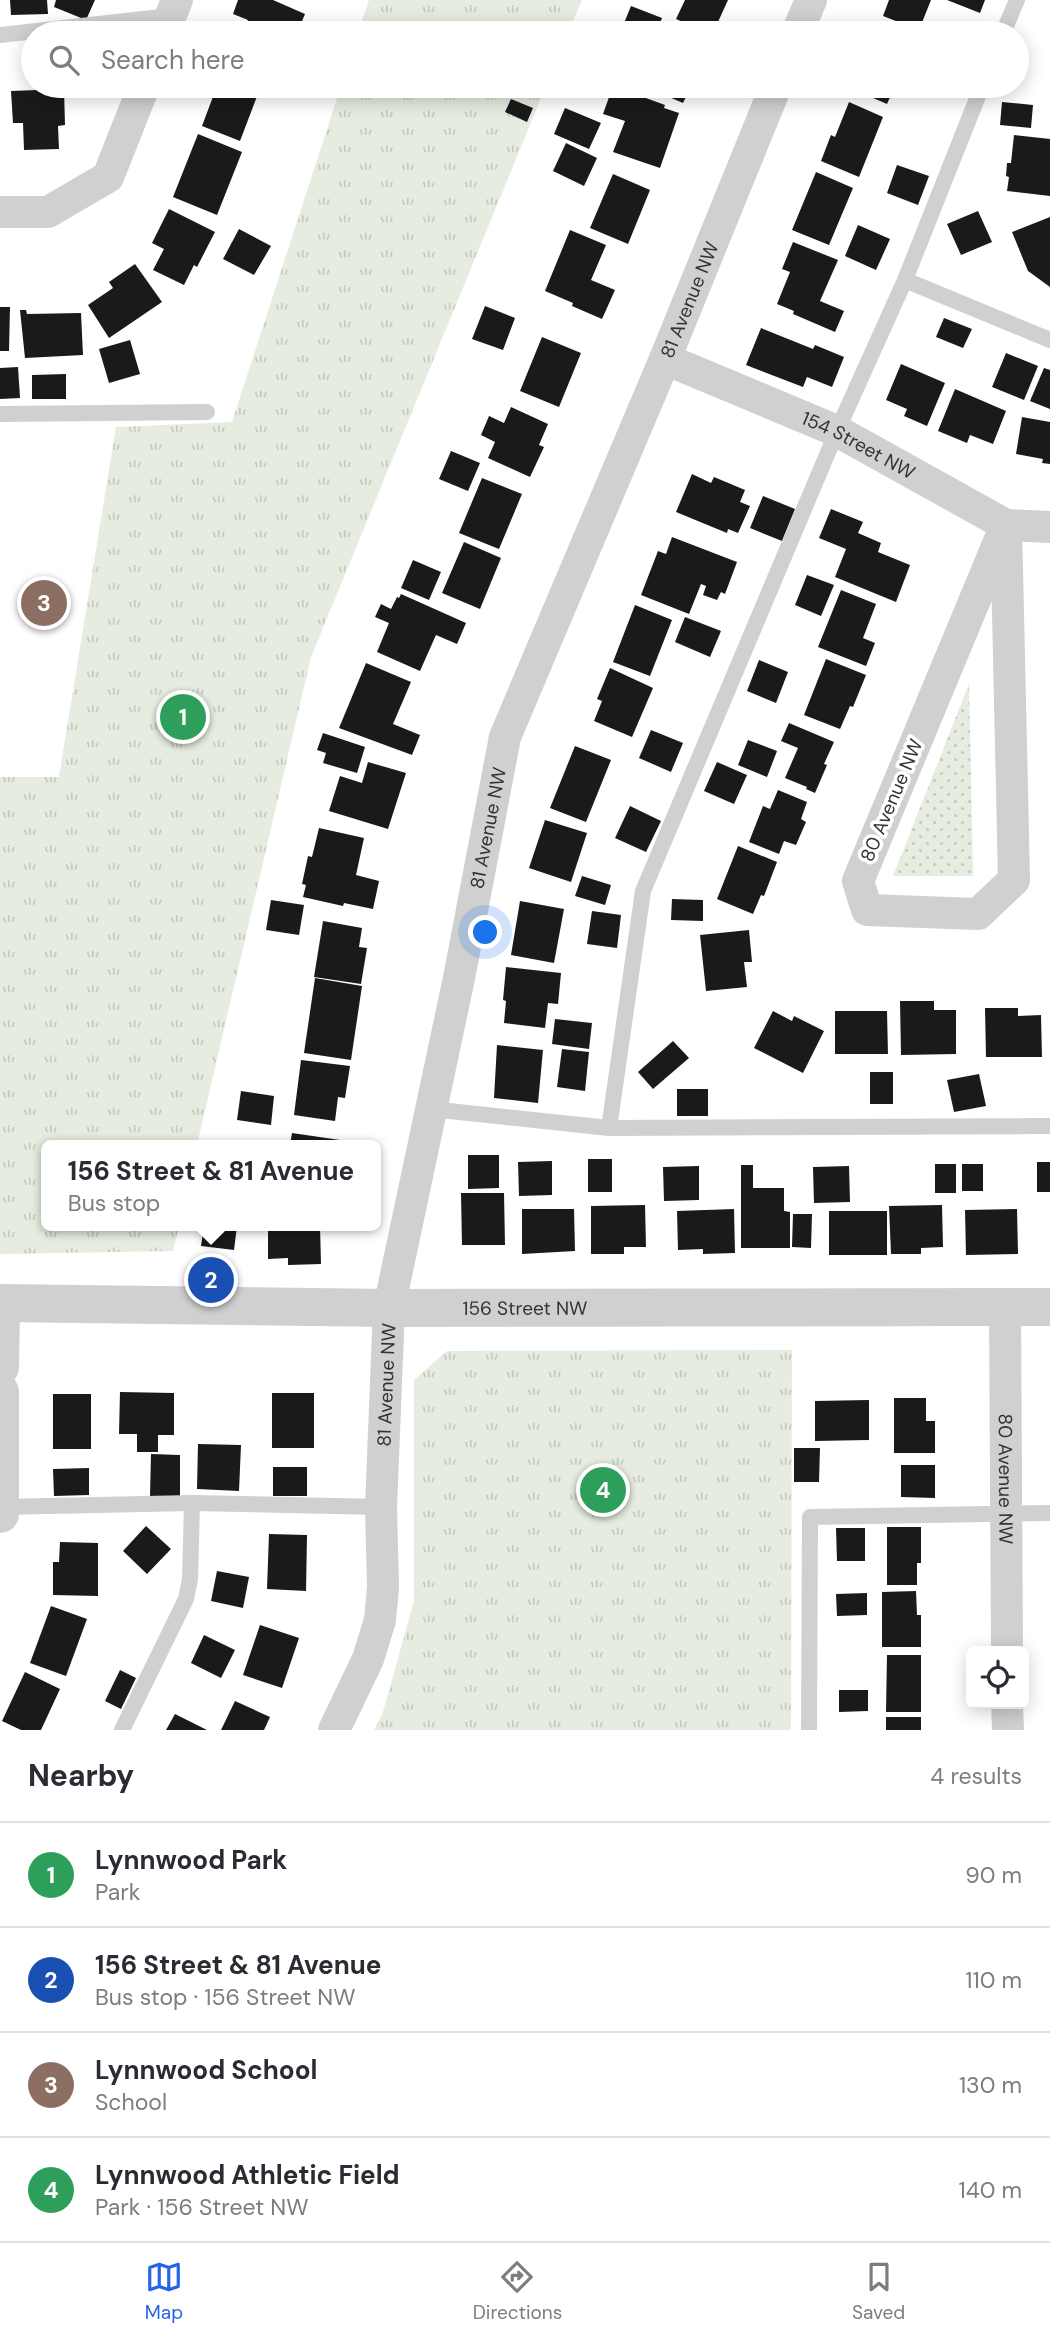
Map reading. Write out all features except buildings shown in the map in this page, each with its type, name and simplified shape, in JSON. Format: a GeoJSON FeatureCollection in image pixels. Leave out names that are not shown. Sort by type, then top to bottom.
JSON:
{"type":"FeatureCollection","features":[{"type":"Feature","properties":{"kind":"street"},"geometry":{"type":"LineString","coordinates":[[802,21],[811,0]]}},
{"type":"Feature","properties":{"kind":"street"},"geometry":{"type":"LineString","coordinates":[[0,212],[48,212],[108,177],[139,98]]}},
{"type":"Feature","properties":{"kind":"street","name":"81 Avenue NW"},"geometry":{"type":"LineString","coordinates":[[334,1730],[368,1659],[380,1620],[383,1587],[381,1507],[389,1308],[505,737],[665,359],[771,98]]}},
{"type":"Feature","properties":{"kind":"street","name":"154 Street NW"},"geometry":{"type":"LineString","coordinates":[[665,359],[837,430],[1006,524],[1050,527]]}},
{"type":"Feature","properties":{"kind":"street","name":"80 Avenue NW"},"geometry":{"type":"LineString","coordinates":[[1006,524],[1014,880],[978,914],[867,910],[858,881],[1006,524]]}},
{"type":"Feature","properties":{"kind":"street"},"geometry":{"type":"LineString","coordinates":[[0,1303],[0,1367]]}},
{"type":"Feature","properties":{"kind":"street","name":"156 Street NW"},"geometry":{"type":"LineString","coordinates":[[0,1303],[389,1308],[1050,1307]]}},
{"type":"Feature","properties":{"kind":"street","name":"80 Avenue NW"},"geometry":{"type":"LineString","coordinates":[[1005,1307],[1007,1646]]}},
{"type":"Feature","properties":{"kind":"street"},"geometry":{"type":"LineString","coordinates":[[0,1392],[1,1510]]}},
{"type":"Feature","properties":{"kind":"street"},"geometry":{"type":"LineString","coordinates":[[1007,1709],[1008,1730]]}},
{"type":"Feature","properties":{"kind":"lane"},"geometry":{"type":"LineString","coordinates":[[1008,21],[1017,0]]}},
{"type":"Feature","properties":{"kind":"lane"},"geometry":{"type":"LineString","coordinates":[[132,21],[170,17]]}},
{"type":"Feature","properties":{"kind":"lane"},"geometry":{"type":"LineString","coordinates":[[0,35],[21,33]]}},
{"type":"Feature","properties":{"kind":"lane"},"geometry":{"type":"LineString","coordinates":[[609,1128],[643,891],[837,430],[905,280],[977,98]]}},
{"type":"Feature","properties":{"kind":"lane"},"geometry":{"type":"LineString","coordinates":[[905,280],[1050,340]]}},
{"type":"Feature","properties":{"kind":"lane"},"geometry":{"type":"LineString","coordinates":[[0,414],[207,412]]}},
{"type":"Feature","properties":{"kind":"lane"},"geometry":{"type":"LineString","coordinates":[[431,1109],[609,1128],[1050,1126]]}},
{"type":"Feature","properties":{"kind":"lane"},"geometry":{"type":"LineString","coordinates":[[1,1510],[191,1503],[381,1507]]}},
{"type":"Feature","properties":{"kind":"lane"},"geometry":{"type":"LineString","coordinates":[[122,1730],[186,1599],[190,1579],[191,1503]]}},
{"type":"Feature","properties":{"kind":"lane"},"geometry":{"type":"LineString","coordinates":[[809,1730],[810,1517],[1050,1513]]}},
{"type":"Feature","properties":{"kind":"green space"},"geometry":{"type":"Polygon","coordinates":[[[369,0],[582,0],[573,21],[362,21],[369,0]]]}},
{"type":"Feature","properties":{"kind":"green space"},"geometry":{"type":"Polygon","coordinates":[[[337,98],[541,98],[311,657],[198,1140],[41,1140],[41,1231],[178,1231],[173,1251],[0,1254],[0,777],[59,777],[116,427],[232,422],[337,98]]]}},
{"type":"Feature","properties":{"kind":"green space"},"geometry":{"type":"Polygon","coordinates":[[[969,684],[973,876],[893,876],[969,684]]]}},
{"type":"Feature","properties":{"kind":"green space"},"geometry":{"type":"Polygon","coordinates":[[[792,1350],[791,1730],[374,1730],[383,1712],[414,1601],[414,1380],[447,1351],[792,1350]]]}},
{"type":"Feature","properties":{"kind":"place","name":"Lynnwood School"},"geometry":{"type":"Point","coordinates":[44,603]}},
{"type":"Feature","properties":{"kind":"place","name":"Lynnwood Park"},"geometry":{"type":"Point","coordinates":[183,717]}},
{"type":"Feature","properties":{"kind":"place","name":"156 Street & 81 Avenue"},"geometry":{"type":"Point","coordinates":[211,1280]}},
{"type":"Feature","properties":{"kind":"place","name":"Lynnwood Athletic Field"},"geometry":{"type":"Point","coordinates":[603,1490]}}]}
